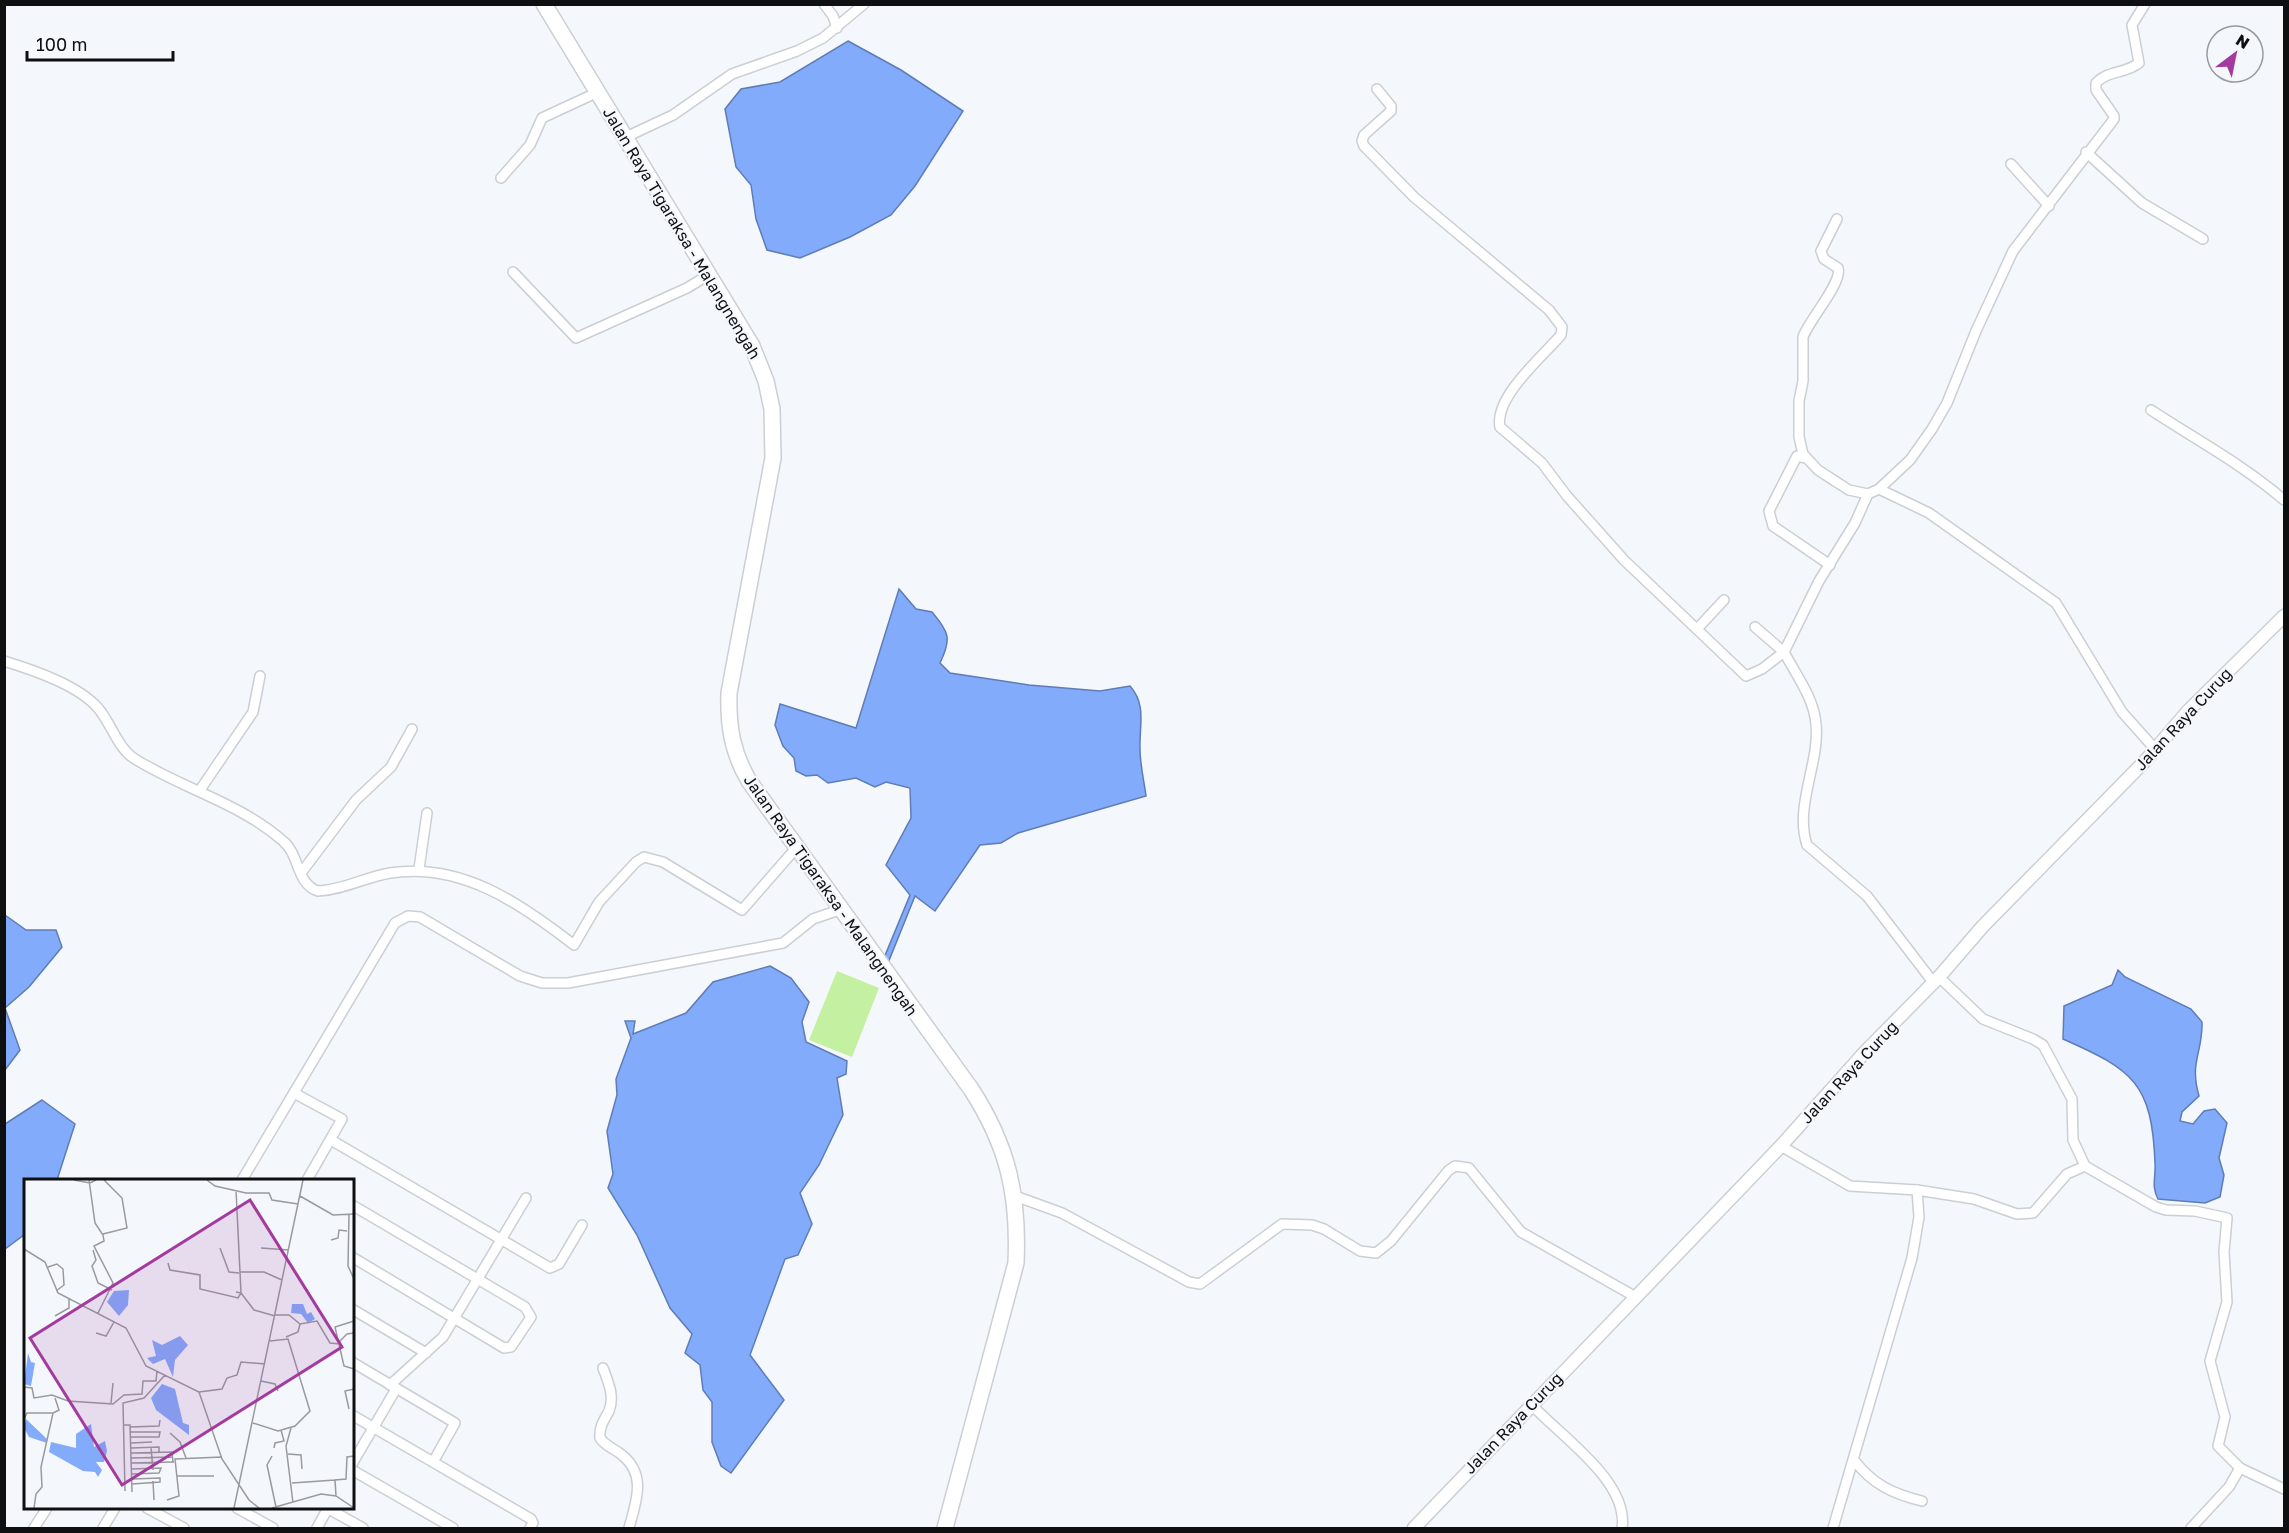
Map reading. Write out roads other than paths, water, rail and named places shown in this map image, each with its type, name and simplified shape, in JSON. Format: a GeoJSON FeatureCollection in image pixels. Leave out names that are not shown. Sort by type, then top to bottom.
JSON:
{"type":"FeatureCollection","features":[{"type":"Feature","properties":{"kind":"main road","name":"Jalan Raya Tigaraksa - Malangnengah"},"geometry":{"type":"LineString","coordinates":[[544,4],[710,274],[760,363],[770,400],[774,436],[772,470],[729,693],[729,727],[742,769],[981,1103],[1000,1141],[1015,1196],[1016,1263],[945,1528]]}},
{"type":"Feature","properties":{"kind":"street"},"geometry":{"type":"LineString","coordinates":[[824,4],[833,15],[837,28]]}},
{"type":"Feature","properties":{"kind":"street"},"geometry":{"type":"LineString","coordinates":[[626,137],[673,115],[732,74],[797,51],[837,28],[864,4]]}},
{"type":"Feature","properties":{"kind":"street"},"geometry":{"type":"LineString","coordinates":[[1830,565],[1773,526],[1769,518],[1769,511],[1797,456],[1805,458],[1849,490],[1868,494],[1880,489],[1910,460],[1932,429],[1955,387],[1976,331],[2013,252],[2086,153],[2106,131],[2114,116],[2096,90],[2096,83],[2107,74],[2126,71],[2139,63],[2132,25],[2145,4]]}},
{"type":"Feature","properties":{"kind":"street"},"geometry":{"type":"LineString","coordinates":[[1377,89],[1391,106],[1390,111],[1364,135],[1362,141],[1364,146],[1407,190],[1548,310],[1562,327],[1561,335],[1510,393],[1501,414],[1500,428],[1542,463],[1567,496],[1624,560],[1738,671],[1746,676],[1762,669],[1784,652],[1868,494]]}},
{"type":"Feature","properties":{"kind":"street"},"geometry":{"type":"LineString","coordinates":[[501,178],[530,145],[542,118],[598,92]]}},
{"type":"Feature","properties":{"kind":"street"},"geometry":{"type":"LineString","coordinates":[[2086,153],[2142,203],[2204,239]]}},
{"type":"Feature","properties":{"kind":"street"},"geometry":{"type":"LineString","coordinates":[[2011,164],[2049,206]]}},
{"type":"Feature","properties":{"kind":"street"},"geometry":{"type":"LineString","coordinates":[[1805,458],[1799,437],[1803,337],[1808,323],[1839,279],[1838,268],[1824,260],[1821,251],[1837,219]]}},
{"type":"Feature","properties":{"kind":"street"},"geometry":{"type":"LineString","coordinates":[[513,272],[576,338],[687,288],[710,274]]}},
{"type":"Feature","properties":{"kind":"street"},"geometry":{"type":"LineString","coordinates":[[2151,410],[2236,466],[2253,474],[2284,500]]}},
{"type":"Feature","properties":{"kind":"street"},"geometry":{"type":"LineString","coordinates":[[1880,489],[1929,513],[2056,603],[2122,712],[2155,749]]}},
{"type":"Feature","properties":{"kind":"street"},"geometry":{"type":"LineString","coordinates":[[1697,629],[1724,600]]}},
{"type":"Feature","properties":{"kind":"street","name":"Jalan Raya Curug"},"geometry":{"type":"LineString","coordinates":[[1414,1528],[1634,1296],[1781,1146],[1865,1052],[1936,980],[1983,926],[2155,749],[2188,711],[2284,616]]}},
{"type":"Feature","properties":{"kind":"street"},"geometry":{"type":"LineString","coordinates":[[1755,627],[1784,652],[1813,704],[1817,726],[1804,819],[1807,845],[1867,896],[1936,980],[1983,1019],[2043,1045],[2072,1099],[2073,1140],[2085,1166],[2156,1207],[2166,1210],[2195,1211],[2227,1218],[2224,1252],[2227,1302],[2210,1361],[2225,1417],[2218,1446],[2240,1468],[2284,1489]]}},
{"type":"Feature","properties":{"kind":"street"},"geometry":{"type":"LineString","coordinates":[[4,661],[38,672],[93,703],[132,757],[249,816],[283,841],[293,852],[301,873],[311,888],[323,891],[375,876],[419,869],[460,878],[489,888],[522,906],[574,945],[599,902],[636,862],[644,857],[663,862],[742,910],[797,847]]}},
{"type":"Feature","properties":{"kind":"street"},"geometry":{"type":"LineString","coordinates":[[200,790],[253,712],[260,676]]}},
{"type":"Feature","properties":{"kind":"street"},"geometry":{"type":"LineString","coordinates":[[301,873],[357,800],[391,766],[412,729]]}},
{"type":"Feature","properties":{"kind":"street"},"geometry":{"type":"LineString","coordinates":[[419,869],[427,813]]}},
{"type":"Feature","properties":{"kind":"street"},"geometry":{"type":"LineString","coordinates":[[243,1179],[395,923],[408,916],[420,917],[520,976],[542,983],[568,983],[783,943],[813,919],[842,909]]}},
{"type":"Feature","properties":{"kind":"street"},"geometry":{"type":"LineString","coordinates":[[294,1093],[342,1119],[310,1179]]}},
{"type":"Feature","properties":{"kind":"street"},"geometry":{"type":"LineString","coordinates":[[331,1140],[554,1268],[582,1225]]}},
{"type":"Feature","properties":{"kind":"street"},"geometry":{"type":"LineString","coordinates":[[1781,1146],[1850,1186],[1917,1190],[1967,1197],[2017,1214],[2033,1214],[2067,1174],[2085,1166]]}},
{"type":"Feature","properties":{"kind":"street"},"geometry":{"type":"LineString","coordinates":[[1015,1196],[1062,1213],[1189,1282],[1200,1284],[1282,1224],[1312,1225],[1324,1229],[1360,1251],[1376,1253],[1391,1241],[1448,1171],[1455,1166],[1462,1166],[1474,1172],[1521,1232],[1634,1296]]}},
{"type":"Feature","properties":{"kind":"street"},"geometry":{"type":"LineString","coordinates":[[1833,1528],[1912,1258],[1919,1217],[1917,1190]]}},
{"type":"Feature","properties":{"kind":"street"},"geometry":{"type":"LineString","coordinates":[[354,1460],[393,1387],[443,1338],[526,1198]]}},
{"type":"Feature","properties":{"kind":"street"},"geometry":{"type":"LineString","coordinates":[[354,1206],[525,1307],[531,1317],[508,1349],[354,1258]]}},
{"type":"Feature","properties":{"kind":"street"},"geometry":{"type":"LineString","coordinates":[[354,1310],[426,1353]]}},
{"type":"Feature","properties":{"kind":"street"},"geometry":{"type":"LineString","coordinates":[[354,1363],[456,1423],[433,1462]]}},
{"type":"Feature","properties":{"kind":"street"},"geometry":{"type":"LineString","coordinates":[[603,1368],[611,1396],[610,1408],[600,1428],[600,1438],[630,1461],[637,1473],[637,1494],[629,1528]]}},
{"type":"Feature","properties":{"kind":"street"},"geometry":{"type":"LineString","coordinates":[[1531,1404],[1611,1484],[1622,1514],[1622,1528]]}},
{"type":"Feature","properties":{"kind":"street"},"geometry":{"type":"LineString","coordinates":[[354,1416],[531,1519],[533,1523],[530,1528]]}},
{"type":"Feature","properties":{"kind":"street"},"geometry":{"type":"LineString","coordinates":[[1854,1461],[1871,1480],[1886,1490],[1922,1501]]}},
{"type":"Feature","properties":{"kind":"street"},"geometry":{"type":"LineString","coordinates":[[2191,1528],[2229,1487],[2240,1468]]}},
{"type":"Feature","properties":{"kind":"street"},"geometry":{"type":"LineString","coordinates":[[354,1471],[453,1528]]}},
{"type":"Feature","properties":{"kind":"street"},"geometry":{"type":"LineString","coordinates":[[34,1528],[46,1509]]}},
{"type":"Feature","properties":{"kind":"street"},"geometry":{"type":"LineString","coordinates":[[103,1528],[114,1509]]}},
{"type":"Feature","properties":{"kind":"street"},"geometry":{"type":"LineString","coordinates":[[149,1509],[184,1528]]}},
{"type":"Feature","properties":{"kind":"street"},"geometry":{"type":"LineString","coordinates":[[239,1509],[273,1528]]}},
{"type":"Feature","properties":{"kind":"street"},"geometry":{"type":"LineString","coordinates":[[317,1528],[327,1509]]}},
{"type":"Feature","properties":{"kind":"street"},"geometry":{"type":"LineString","coordinates":[[330,1509],[363,1528]]}},
{"type":"Feature","properties":{"kind":"water"},"geometry":{"type":"Polygon","coordinates":[[[848,41],[901,70],[963,111],[915,186],[891,215],[850,237],[800,258],[767,250],[756,219],[751,185],[736,167],[725,109],[741,89],[780,82],[848,41]]]}},
{"type":"Feature","properties":{"kind":"water"},"geometry":{"type":"Polygon","coordinates":[[[899,589],[916,609],[932,612],[942,625],[947,641],[940,663],[950,673],[1029,685],[1100,691],[1130,686],[1139,701],[1140,755],[1146,796],[1018,833],[1001,843],[980,845],[935,911],[915,896],[888,963],[884,958],[910,895],[886,865],[911,818],[910,788],[886,782],[875,787],[856,778],[828,783],[817,775],[806,776],[796,771],[794,758],[783,746],[775,725],[780,704],[856,728],[899,589]]]}},
{"type":"Feature","properties":{"kind":"water"},"geometry":{"type":"Polygon","coordinates":[[[5,915],[26,930],[56,930],[62,947],[29,987],[5,1008],[5,915]]]}},
{"type":"Feature","properties":{"kind":"water"},"geometry":{"type":"Polygon","coordinates":[[[770,966],[791,978],[809,1002],[802,1022],[806,1042],[847,1061],[846,1074],[837,1078],[843,1115],[819,1165],[800,1193],[812,1224],[798,1255],[785,1259],[750,1355],[784,1400],[731,1473],[721,1466],[712,1442],[712,1402],[703,1390],[700,1365],[685,1353],[692,1334],[670,1308],[637,1235],[608,1188],[613,1174],[607,1131],[617,1095],[616,1079],[631,1038],[625,1021],[635,1021],[633,1034],[686,1013],[713,982],[770,966]]]}},
{"type":"Feature","properties":{"kind":"water"},"geometry":{"type":"Polygon","coordinates":[[[2118,970],[2125,977],[2191,1009],[2202,1022],[2195,1074],[2199,1096],[2182,1112],[2180,1121],[2193,1124],[2204,1111],[2215,1109],[2227,1123],[2219,1158],[2224,1175],[2220,1197],[2205,1203],[2158,1199],[2154,1186],[2153,1136],[2143,1097],[2122,1071],[2106,1060],[2063,1039],[2064,1006],[2112,985],[2118,970]]]}},
{"type":"Feature","properties":{"kind":"water"},"geometry":{"type":"Polygon","coordinates":[[[5,1008],[20,1050],[5,1070],[5,1008]]]}},
{"type":"Feature","properties":{"kind":"water"},"geometry":{"type":"Polygon","coordinates":[[[42,1100],[75,1124],[57,1179],[24,1179],[24,1235],[5,1249],[5,1124],[42,1100]]]}}]}
